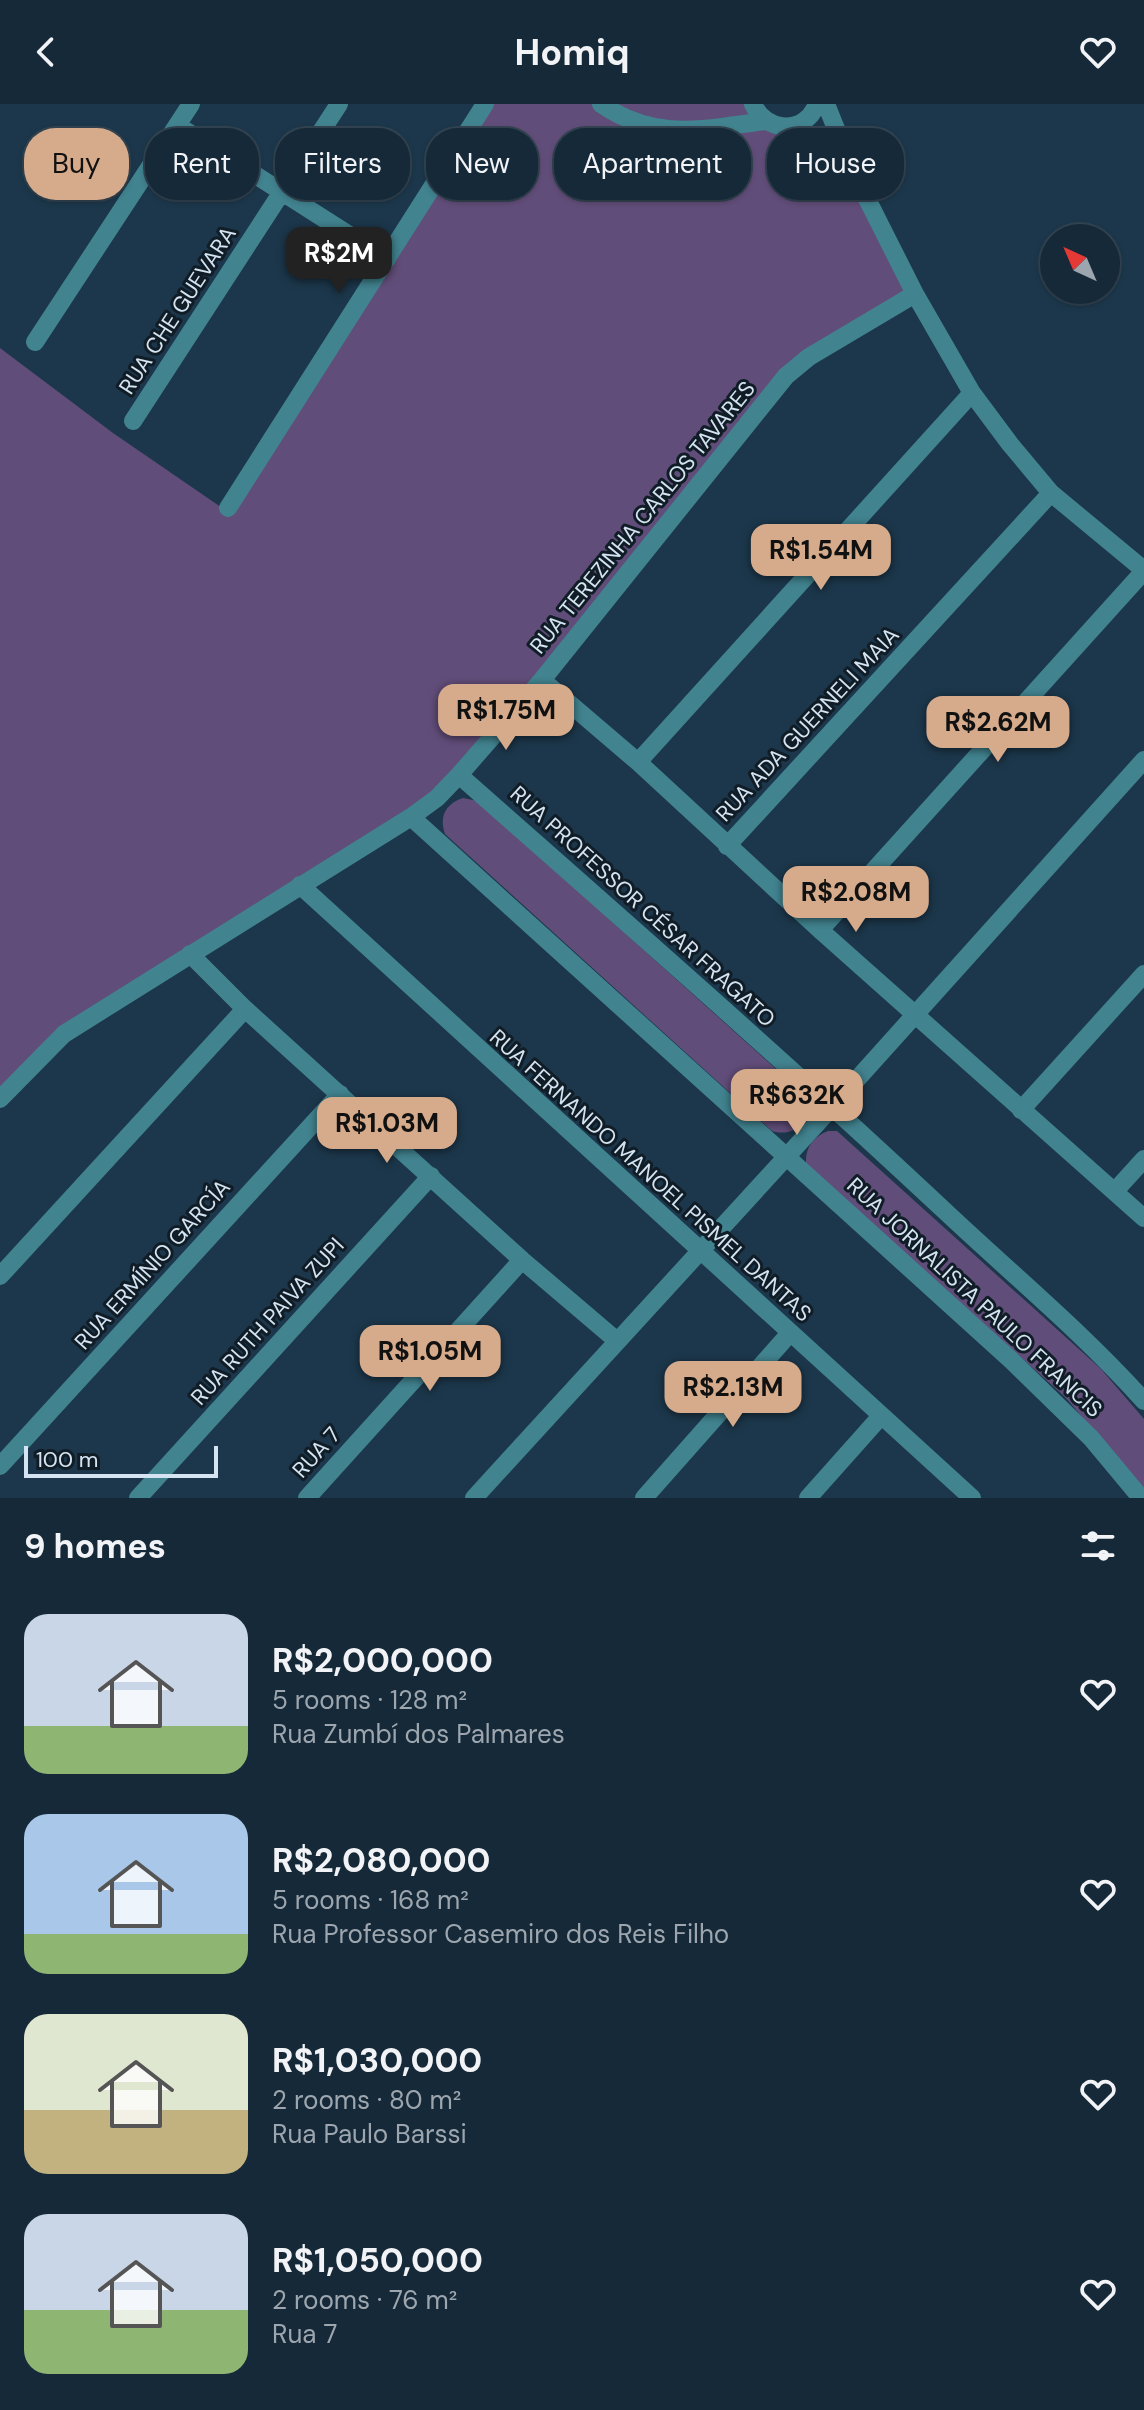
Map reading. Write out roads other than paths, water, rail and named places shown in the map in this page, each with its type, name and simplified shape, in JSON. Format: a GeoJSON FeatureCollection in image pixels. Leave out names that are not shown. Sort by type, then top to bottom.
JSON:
{"type":"FeatureCollection","features":[{"type":"Feature","properties":{"kind":"street"},"geometry":{"type":"LineString","coordinates":[[35,342],[191,104]]}},
{"type":"Feature","properties":{"kind":"street","name":"RUA CHE GUEVARA"},"geometry":{"type":"LineString","coordinates":[[323,128],[339,104]]}},
{"type":"Feature","properties":{"kind":"street"},"geometry":{"type":"LineString","coordinates":[[228,508],[485,104]]}},
{"type":"Feature","properties":{"kind":"street"},"geometry":{"type":"LineString","coordinates":[[601,104],[618,116],[659,130],[765,121],[787,127],[826,106],[835,128]]}},
{"type":"Feature","properties":{"kind":"street"},"geometry":{"type":"LineString","coordinates":[[753,104],[765,121]]}},
{"type":"Feature","properties":{"kind":"street"},"geometry":{"type":"LineString","coordinates":[[177,125],[275,188]]}},
{"type":"Feature","properties":{"kind":"street","name":"RUA CHE GUEVARA"},"geometry":{"type":"LineString","coordinates":[[133,421],[277,200]]}},
{"type":"Feature","properties":{"kind":"street"},"geometry":{"type":"LineString","coordinates":[[295,200],[387,259]]}},
{"type":"Feature","properties":{"kind":"street"},"geometry":{"type":"LineString","coordinates":[[820,930],[1144,570],[1051,493],[972,393],[915,294],[868,200]]}},
{"type":"Feature","properties":{"kind":"street","name":"RUA TEREZINHA CARLOS TAVARES"},"geometry":{"type":"LineString","coordinates":[[0,1099],[64,1034],[437,798],[542,680],[786,376],[809,357],[915,294]]}},
{"type":"Feature","properties":{"kind":"street"},"geometry":{"type":"LineString","coordinates":[[638,762],[972,393]]}},
{"type":"Feature","properties":{"kind":"street","name":"RUA ADA GUERNELI MAIA"},"geometry":{"type":"LineString","coordinates":[[727,846],[1051,493]]}},
{"type":"Feature","properties":{"kind":"street"},"geometry":{"type":"LineString","coordinates":[[542,680],[638,762],[820,930],[1144,1218]]}},
{"type":"Feature","properties":{"kind":"street"},"geometry":{"type":"LineString","coordinates":[[474,1498],[1144,760]]}},
{"type":"Feature","properties":{"kind":"street","name":"RUA PROFESSOR CÉSAR FRAGATO"},"geometry":{"type":"LineString","coordinates":[[459,775],[833,1106],[1069,1323],[1144,1401]]}},
{"type":"Feature","properties":{"kind":"street","name":"RUA JORNALISTA PAULO FRANCIS"},"geometry":{"type":"LineString","coordinates":[[411,817],[1056,1403],[1091,1438],[1141,1498]]}},
{"type":"Feature","properties":{"kind":"street","name":"RUA FERNANDO MANOEL PISMEL DANTAS"},"geometry":{"type":"LineString","coordinates":[[300,885],[972,1498]]}},
{"type":"Feature","properties":{"kind":"street"},"geometry":{"type":"LineString","coordinates":[[190,954],[245,1009],[522,1260],[616,1340]]}},
{"type":"Feature","properties":{"kind":"street"},"geometry":{"type":"LineString","coordinates":[[1021,1110],[1144,974]]}},
{"type":"Feature","properties":{"kind":"street"},"geometry":{"type":"LineString","coordinates":[[0,1276],[245,1009]]}},
{"type":"Feature","properties":{"kind":"street","name":"RUA ERMÍNIO GARCÍA"},"geometry":{"type":"LineString","coordinates":[[0,1466],[340,1094]]}},
{"type":"Feature","properties":{"kind":"street"},"geometry":{"type":"LineString","coordinates":[[1115,1191],[1144,1159]]}},
{"type":"Feature","properties":{"kind":"street","name":"RUA RUTH PAIVA ZUPI"},"geometry":{"type":"LineString","coordinates":[[138,1498],[431,1176]]}},
{"type":"Feature","properties":{"kind":"street","name":"RUA 7"},"geometry":{"type":"LineString","coordinates":[[307,1498],[522,1260]]}},
{"type":"Feature","properties":{"kind":"street"},"geometry":{"type":"LineString","coordinates":[[644,1498],[790,1333]]}},
{"type":"Feature","properties":{"kind":"street"},"geometry":{"type":"LineString","coordinates":[[808,1498],[881,1416]]}}]}
